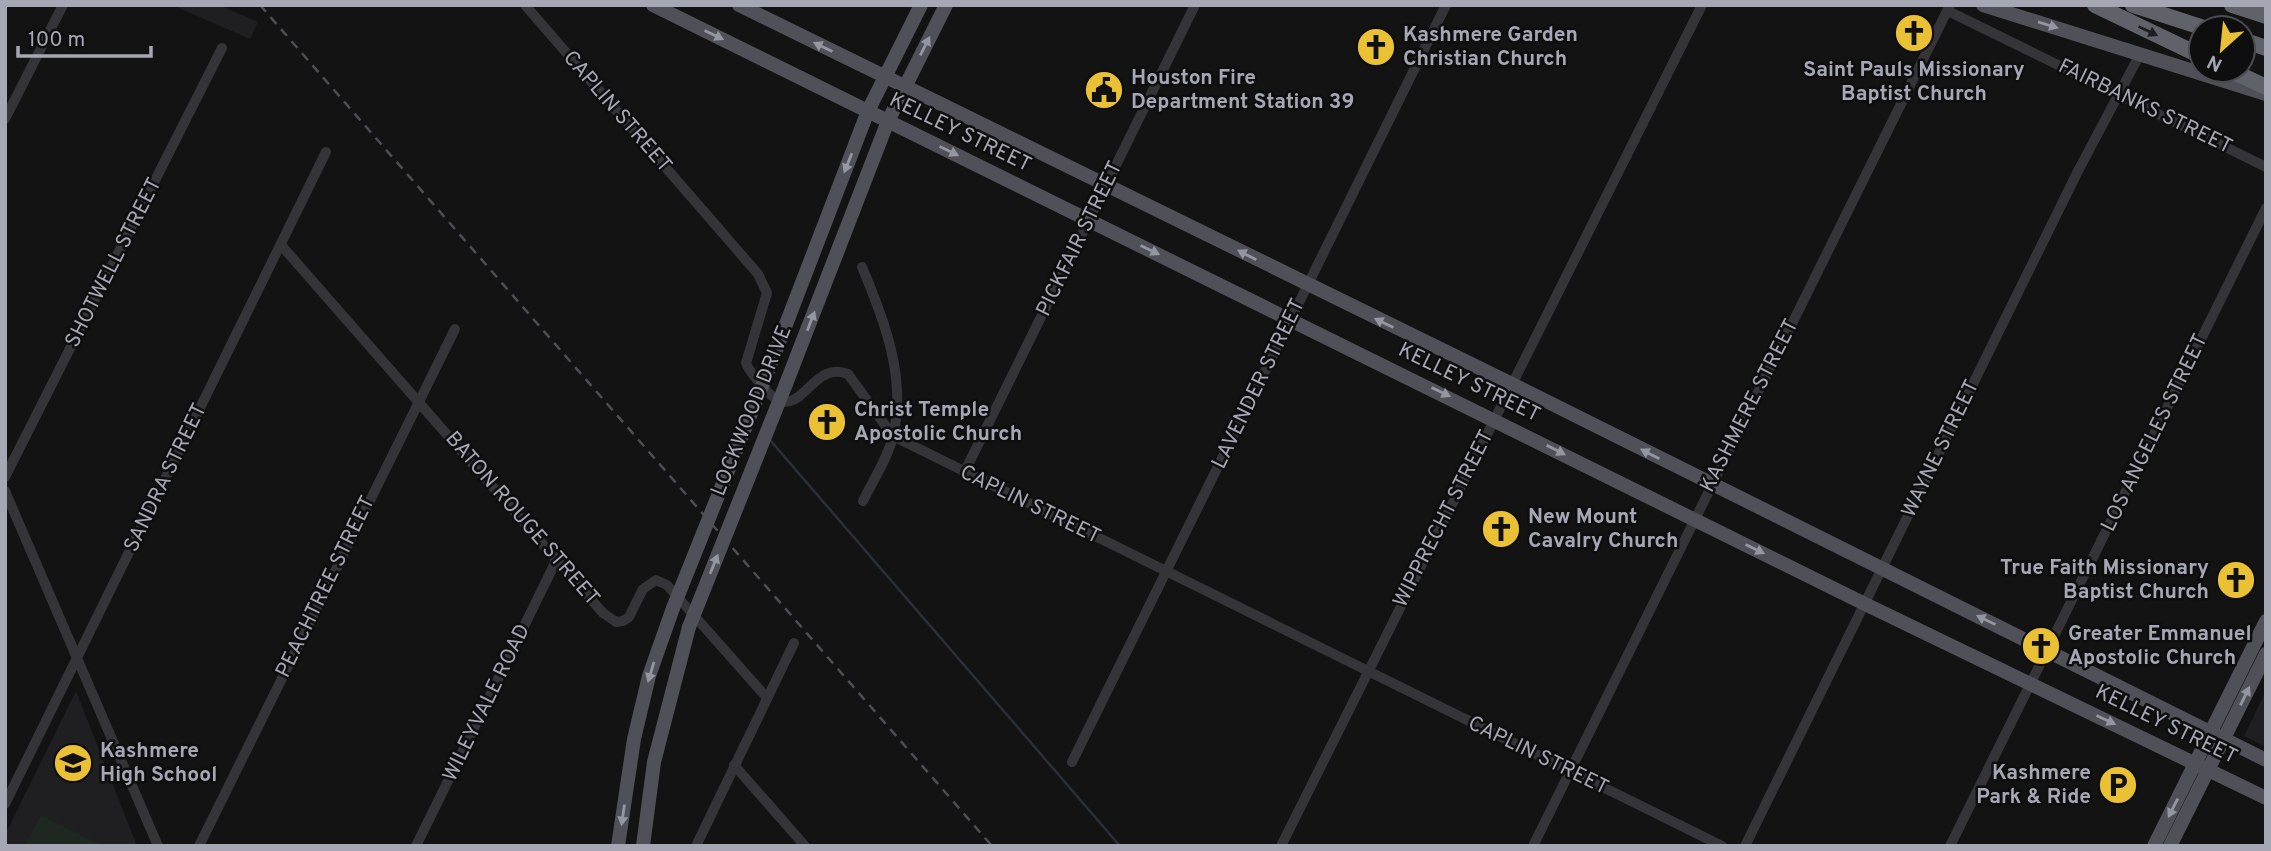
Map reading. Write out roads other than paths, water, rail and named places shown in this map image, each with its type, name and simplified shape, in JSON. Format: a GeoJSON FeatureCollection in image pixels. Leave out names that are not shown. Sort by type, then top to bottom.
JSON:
{"type":"FeatureCollection","features":[{"type":"Feature","properties":{"kind":"highway"},"geometry":{"type":"LineString","coordinates":[[2095,5],[2187,49]]}},
{"type":"Feature","properties":{"kind":"highway"},"geometry":{"type":"LineString","coordinates":[[2133,5],[2187,22]]}},
{"type":"Feature","properties":{"kind":"highway"},"geometry":{"type":"LineString","coordinates":[[2232,5],[2266,16]]}},
{"type":"Feature","properties":{"kind":"main road","name":"KELLEY STREET"},"geometry":{"type":"LineString","coordinates":[[653,5],[1865,604],[2266,798]]}},
{"type":"Feature","properties":{"kind":"main road","name":"KELLEY STREET"},"geometry":{"type":"LineString","coordinates":[[739,5],[1512,384],[1882,570],[2048,649],[2266,760]]}},
{"type":"Feature","properties":{"kind":"main road","name":"LOCKWOOD DRIVE"},"geometry":{"type":"LineString","coordinates":[[618,846],[634,739],[649,677],[673,608],[868,111],[921,5]]}},
{"type":"Feature","properties":{"kind":"main road","name":"LOCKWOOD DRIVE"},"geometry":{"type":"LineString","coordinates":[[643,846],[654,762],[689,627],[888,121],[946,5]]}},
{"type":"Feature","properties":{"kind":"main road"},"geometry":{"type":"LineString","coordinates":[[1983,5],[2266,94]]}},
{"type":"Feature","properties":{"kind":"main road"},"geometry":{"type":"LineString","coordinates":[[2170,846],[2266,621]]}},
{"type":"Feature","properties":{"kind":"main road"},"geometry":{"type":"LineString","coordinates":[[2218,735],[2266,654]]}},
{"type":"Feature","properties":{"kind":"main road"},"geometry":{"type":"LineString","coordinates":[[2154,846],[2203,766]]}},
{"type":"Feature","properties":{"kind":"street"},"geometry":{"type":"LineString","coordinates":[[5,119],[63,5]]}},
{"type":"Feature","properties":{"kind":"street","name":"CAPLIN STREET"},"geometry":{"type":"LineString","coordinates":[[524,5],[758,274],[767,293],[746,355],[749,370],[781,404],[796,399],[825,373],[836,371],[848,374],[893,436],[1722,846]]}},
{"type":"Feature","properties":{"kind":"street","name":"PICKFAIR STREET"},"geometry":{"type":"LineString","coordinates":[[964,473],[1195,5]]}},
{"type":"Feature","properties":{"kind":"street","name":"LAVENDER STREET"},"geometry":{"type":"LineString","coordinates":[[1072,762],[1446,5]]}},
{"type":"Feature","properties":{"kind":"street","name":"WIPPRECHT STREET"},"geometry":{"type":"LineString","coordinates":[[1281,846],[1702,5]]}},
{"type":"Feature","properties":{"kind":"street","name":"FAIRBANKS STREET"},"geometry":{"type":"LineString","coordinates":[[1949,8],[2266,167]]}},
{"type":"Feature","properties":{"kind":"street","name":"KASHMERE STREET"},"geometry":{"type":"LineString","coordinates":[[1533,846],[1949,8]]}},
{"type":"Feature","properties":{"kind":"street","name":"SHOTWELL STREET"},"geometry":{"type":"LineString","coordinates":[[5,477],[222,48]]}},
{"type":"Feature","properties":{"kind":"street","name":"WAYNE STREET"},"geometry":{"type":"LineString","coordinates":[[1745,846],[2117,93],[2140,54]]}},
{"type":"Feature","properties":{"kind":"street","name":"SANDRA STREET"},"geometry":{"type":"LineString","coordinates":[[5,804],[326,152]]}},
{"type":"Feature","properties":{"kind":"street","name":"LOS ANGELES STREET"},"geometry":{"type":"LineString","coordinates":[[1950,846],[2266,208]]}},
{"type":"Feature","properties":{"kind":"street","name":"BATON ROUGE STREET"},"geometry":{"type":"LineString","coordinates":[[281,245],[603,613],[616,622],[629,617],[649,583],[656,580],[667,585],[767,698]]}},
{"type":"Feature","properties":{"kind":"street"},"geometry":{"type":"LineString","coordinates":[[862,267],[883,316],[895,384],[893,436],[863,501]]}},
{"type":"Feature","properties":{"kind":"street","name":"PEACHTREE STREET"},"geometry":{"type":"LineString","coordinates":[[199,846],[455,330]]}},
{"type":"Feature","properties":{"kind":"street"},"geometry":{"type":"LineString","coordinates":[[5,491],[158,846]]}},
{"type":"Feature","properties":{"kind":"street","name":"WILEYVALE ROAD"},"geometry":{"type":"LineString","coordinates":[[416,846],[557,559]]}},
{"type":"Feature","properties":{"kind":"street"},"geometry":{"type":"LineString","coordinates":[[696,846],[794,643]]}},
{"type":"Feature","properties":{"kind":"street"},"geometry":{"type":"LineString","coordinates":[[734,765],[805,846]]}},
{"type":"Feature","properties":{"kind":"waterway"},"geometry":{"type":"LineString","coordinates":[[770,440],[1120,846]]}},
{"type":"Feature","properties":{"kind":"railway"},"geometry":{"type":"LineString","coordinates":[[260,5],[992,846]]}},
{"type":"Feature","properties":{"kind":"place","name":"Saint Pauls Missionary Baptist Church"},"geometry":{"type":"Point","coordinates":[1914,33]}},
{"type":"Feature","properties":{"kind":"place","name":"Kashmere Garden Christian Church"},"geometry":{"type":"Point","coordinates":[1376,47]}},
{"type":"Feature","properties":{"kind":"place","name":"Houston Fire Department Station 39"},"geometry":{"type":"Point","coordinates":[1104,90]}},
{"type":"Feature","properties":{"kind":"place","name":"Christ Temple Apostolic Church"},"geometry":{"type":"Point","coordinates":[827,422]}},
{"type":"Feature","properties":{"kind":"place","name":"New Mount Cavalry Church"},"geometry":{"type":"Point","coordinates":[1501,529]}},
{"type":"Feature","properties":{"kind":"place","name":"True Faith Missionary Baptist Church"},"geometry":{"type":"Point","coordinates":[2236,580]}},
{"type":"Feature","properties":{"kind":"place","name":"Greater Emmanuel Apostolic Church"},"geometry":{"type":"Point","coordinates":[2041,646]}},
{"type":"Feature","properties":{"kind":"place","name":"Kashmere High School"},"geometry":{"type":"Point","coordinates":[73,763]}},
{"type":"Feature","properties":{"kind":"place","name":"Kashmere Park & Ride"},"geometry":{"type":"Point","coordinates":[2118,785]}}]}
